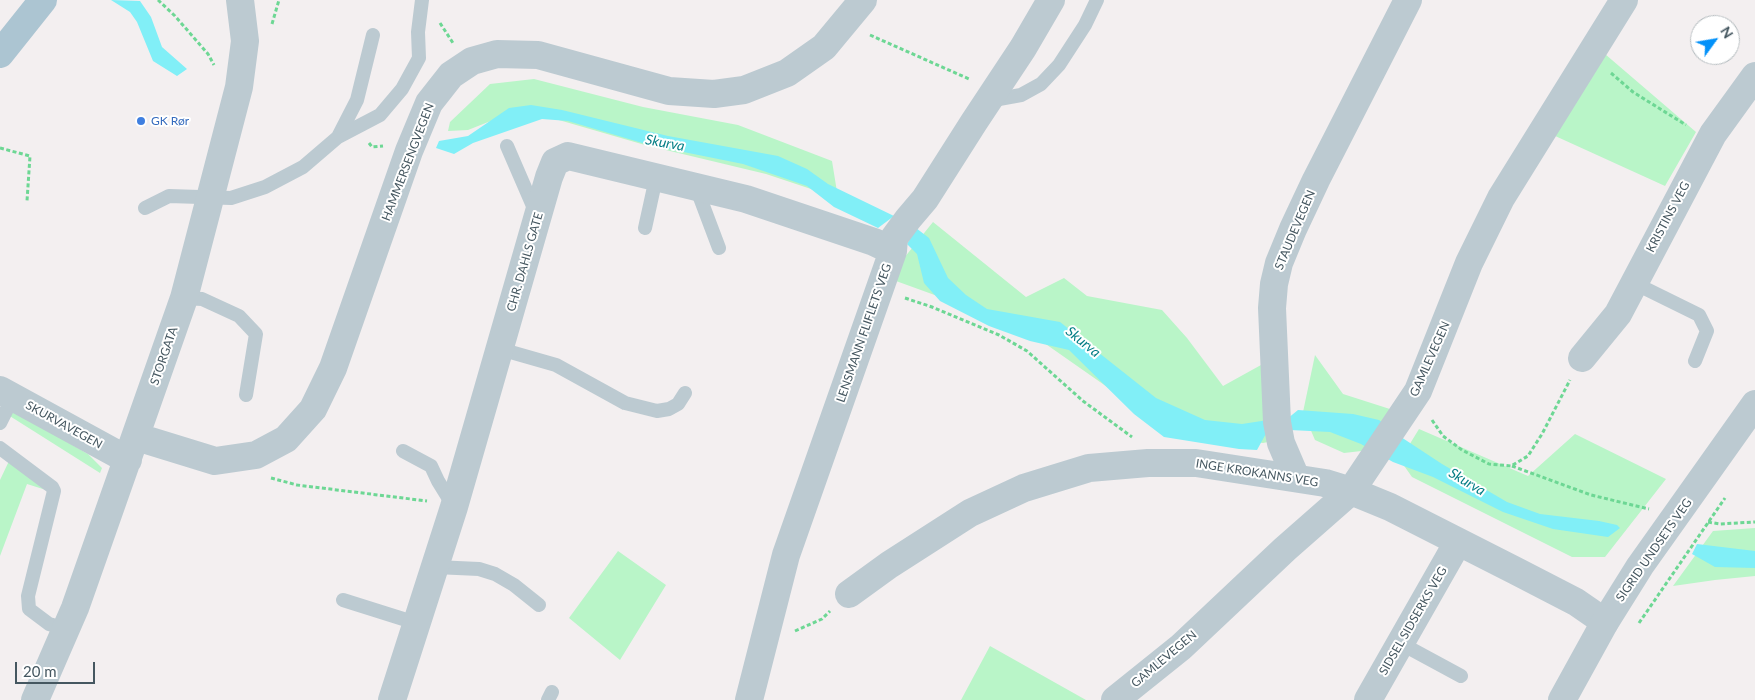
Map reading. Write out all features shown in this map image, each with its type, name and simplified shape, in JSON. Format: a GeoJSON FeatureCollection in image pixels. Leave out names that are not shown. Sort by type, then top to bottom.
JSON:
{"type":"FeatureCollection","features":[{"type":"Feature","properties":{"kind":"main road"},"geometry":{"type":"LineString","coordinates":[[0,54],[43,0]]}},
{"type":"Feature","properties":{"kind":"street","name":"STORGATA"},"geometry":{"type":"LineString","coordinates":[[35,700],[75,608],[184,298],[239,87],[245,41],[240,0]]}},
{"type":"Feature","properties":{"kind":"street","name":"HAMMERSENGVEGEN"},"geometry":{"type":"LineString","coordinates":[[132,449],[215,461],[256,456],[286,439],[313,409],[333,368],[428,103],[452,75],[472,61],[497,54],[538,55],[669,91],[714,94],[744,90],[787,74],[824,47],[863,0]]}},
{"type":"Feature","properties":{"kind":"street","name":"LENSMANN FLIFLETS VEG"},"geometry":{"type":"LineString","coordinates":[[749,700],[786,555],[898,236],[926,199],[1023,48],[1050,0]]}},
{"type":"Feature","properties":{"kind":"street","name":"STAUDEVEGEN"},"geometry":{"type":"LineString","coordinates":[[1296,478],[1281,443],[1276,414],[1272,308],[1278,263],[1316,180],[1408,0]]}},
{"type":"Feature","properties":{"kind":"street","name":"GAMLEVEGEN"},"geometry":{"type":"LineString","coordinates":[[1115,700],[1181,647],[1285,549],[1351,491],[1418,390],[1469,263],[1501,198],[1624,0]]}},
{"type":"Feature","properties":{"kind":"street","name":"KRISTINS VEG"},"geometry":{"type":"LineString","coordinates":[[1582,358],[1618,314],[1710,139],[1755,76]]}},
{"type":"Feature","properties":{"kind":"street","name":"CHR. DAHLS GATE"},"geometry":{"type":"LineString","coordinates":[[392,700],[454,507],[555,162],[568,156],[696,187],[746,200],[874,242],[898,236]]}},
{"type":"Feature","properties":{"kind":"street","name":"SKURVAVEGEN"},"geometry":{"type":"LineString","coordinates":[[6,394],[132,449]]}},
{"type":"Feature","properties":{"kind":"street","name":"SIGRID UNDSETS VEG"},"geometry":{"type":"LineString","coordinates":[[1562,700],[1605,622],[1640,566],[1755,404]]}},
{"type":"Feature","properties":{"kind":"street","name":"INGE KROKANNS VEG"},"geometry":{"type":"LineString","coordinates":[[849,594],[889,565],[970,513],[1024,488],[1089,468],[1196,462],[1296,478],[1351,491],[1390,507],[1576,602],[1605,622]]}},
{"type":"Feature","properties":{"kind":"street","name":"SIDSEL SIDSERKS VEG"},"geometry":{"type":"LineString","coordinates":[[1368,700],[1458,542]]}},
{"type":"Feature","properties":{"kind":"lane"},"geometry":{"type":"LineString","coordinates":[[145,208],[169,196],[231,198],[264,188],[302,167],[338,137],[380,115],[402,89],[419,58],[418,32],[422,0]]}},
{"type":"Feature","properties":{"kind":"lane"},"geometry":{"type":"LineString","coordinates":[[991,96],[1021,95],[1041,84],[1059,66],[1085,25],[1096,0]]}},
{"type":"Feature","properties":{"kind":"lane"},"geometry":{"type":"LineString","coordinates":[[338,137],[357,100],[373,35]]}},
{"type":"Feature","properties":{"kind":"lane"},"geometry":{"type":"LineString","coordinates":[[507,146],[538,218]]}},
{"type":"Feature","properties":{"kind":"lane"},"geometry":{"type":"LineString","coordinates":[[645,228],[656,178]]}},
{"type":"Feature","properties":{"kind":"lane"},"geometry":{"type":"LineString","coordinates":[[696,187],[719,248]]}},
{"type":"Feature","properties":{"kind":"lane"},"geometry":{"type":"LineString","coordinates":[[1634,283],[1700,315],[1707,331],[1695,361]]}},
{"type":"Feature","properties":{"kind":"lane"},"geometry":{"type":"LineString","coordinates":[[184,298],[202,299],[239,316],[256,334],[246,395]]}},
{"type":"Feature","properties":{"kind":"lane"},"geometry":{"type":"LineString","coordinates":[[500,349],[556,365],[625,402],[656,411],[669,409],[678,404],[685,394]]}},
{"type":"Feature","properties":{"kind":"lane"},"geometry":{"type":"LineString","coordinates":[[0,423],[6,394]]}},
{"type":"Feature","properties":{"kind":"lane"},"geometry":{"type":"LineString","coordinates":[[0,448],[52,487],[54,491],[28,596],[29,609],[49,624],[66,629]]}},
{"type":"Feature","properties":{"kind":"lane"},"geometry":{"type":"LineString","coordinates":[[403,451],[431,466],[454,507]]}},
{"type":"Feature","properties":{"kind":"lane"},"geometry":{"type":"LineString","coordinates":[[435,566],[479,569],[496,574],[539,605]]}},
{"type":"Feature","properties":{"kind":"lane"},"geometry":{"type":"LineString","coordinates":[[343,600],[416,623]]}},
{"type":"Feature","properties":{"kind":"lane"},"geometry":{"type":"LineString","coordinates":[[1400,643],[1461,676]]}},
{"type":"Feature","properties":{"kind":"path"},"geometry":{"type":"LineString","coordinates":[[158,0],[175,16],[208,54]]}},
{"type":"Feature","properties":{"kind":"path"},"geometry":{"type":"LineString","coordinates":[[845,22],[991,96]]}},
{"type":"Feature","properties":{"kind":"path"},"geometry":{"type":"LineString","coordinates":[[1590,55],[1633,92],[1710,139]]}},
{"type":"Feature","properties":{"kind":"path"},"geometry":{"type":"LineString","coordinates":[[0,148],[30,156],[27,201]]}},
{"type":"Feature","properties":{"kind":"path"},"geometry":{"type":"LineString","coordinates":[[882,282],[902,296],[999,335],[1027,351],[1084,401],[1136,440]]}},
{"type":"Feature","properties":{"kind":"path"},"geometry":{"type":"LineString","coordinates":[[1511,466],[1528,456],[1538,441],[1582,358]]}},
{"type":"Feature","properties":{"kind":"path"},"geometry":{"type":"LineString","coordinates":[[1418,390],[1433,423],[1443,436],[1462,450],[1489,464],[1511,466],[1591,495],[1653,510]]}},
{"type":"Feature","properties":{"kind":"path"},"geometry":{"type":"LineString","coordinates":[[264,476],[297,485],[431,502],[454,507]]}},
{"type":"Feature","properties":{"kind":"path"},"geometry":{"type":"LineString","coordinates":[[1638,625],[1729,492]]}},
{"type":"Feature","properties":{"kind":"path"},"geometry":{"type":"LineString","coordinates":[[1708,522],[1720,524],[1755,522]]}},
{"type":"Feature","properties":{"kind":"path"},"geometry":{"type":"LineString","coordinates":[[762,646],[822,619],[849,594]]}},
{"type":"Feature","properties":{"kind":"green space"},"geometry":{"type":"Polygon","coordinates":[[[1605,54],[1696,132],[1665,186],[1553,135],[1605,54]]]}},
{"type":"Feature","properties":{"kind":"green space"},"geometry":{"type":"Polygon","coordinates":[[[534,79],[643,107],[738,125],[832,161],[838,198],[766,174],[645,145],[521,109],[468,130],[448,131],[450,122],[490,84],[534,79]]]}},
{"type":"Feature","properties":{"kind":"green space"},"geometry":{"type":"Polygon","coordinates":[[[933,222],[1026,297],[1064,278],[1087,296],[1162,310],[1187,338],[1223,386],[1261,365],[1273,441],[1263,443],[1202,436],[1150,417],[1020,326],[896,281],[900,263],[933,222]]]}},
{"type":"Feature","properties":{"kind":"green space"},"geometry":{"type":"Polygon","coordinates":[[[1315,355],[1343,394],[1393,410],[1370,450],[1344,453],[1315,440],[1303,412],[1315,355]]]}},
{"type":"Feature","properties":{"kind":"green space"},"geometry":{"type":"Polygon","coordinates":[[[10,409],[88,454],[102,468],[100,473],[5,413],[10,409]]]}},
{"type":"Feature","properties":{"kind":"green space"},"geometry":{"type":"Polygon","coordinates":[[[1419,429],[1528,476],[1575,434],[1666,479],[1605,557],[1572,557],[1412,477],[1400,460],[1419,429]]]}},
{"type":"Feature","properties":{"kind":"green space"},"geometry":{"type":"Polygon","coordinates":[[[9,461],[46,490],[27,484],[0,556],[0,480],[9,461]]]}},
{"type":"Feature","properties":{"kind":"green space"},"geometry":{"type":"Polygon","coordinates":[[[1755,528],[1755,576],[1673,586],[1713,531],[1755,528]]]}},
{"type":"Feature","properties":{"kind":"green space"},"geometry":{"type":"Polygon","coordinates":[[[618,551],[666,585],[620,660],[569,618],[618,551]]]}},
{"type":"Feature","properties":{"kind":"green space"},"geometry":{"type":"Polygon","coordinates":[[[990,646],[1086,700],[961,700],[990,646]]]}},
{"type":"Feature","properties":{"kind":"water"},"geometry":{"type":"Polygon","coordinates":[[[111,0],[140,1],[151,17],[162,47],[187,69],[177,76],[153,61],[137,22],[130,12],[111,0]]]}},
{"type":"Feature","properties":{"kind":"water","name":"Skurva"},"geometry":{"type":"Polygon","coordinates":[[[531,105],[562,110],[668,136],[778,156],[807,169],[828,184],[894,216],[878,228],[834,207],[807,186],[743,164],[649,145],[568,121],[542,119],[473,143],[454,154],[436,148],[439,141],[468,136],[509,108],[531,105]]]}},
{"type":"Feature","properties":{"kind":"water","name":"Skurva"},"geometry":{"type":"Polygon","coordinates":[[[916,228],[929,238],[948,278],[966,295],[987,309],[1060,322],[1156,398],[1205,420],[1242,424],[1268,420],[1269,428],[1257,450],[1239,449],[1164,437],[1134,414],[1069,350],[1030,341],[989,326],[940,301],[924,283],[917,254],[907,244],[916,228]]]}},
{"type":"Feature","properties":{"kind":"water","name":"Skurva"},"geometry":{"type":"Polygon","coordinates":[[[1298,410],[1353,414],[1379,420],[1442,464],[1507,502],[1540,514],[1599,521],[1617,525],[1620,528],[1608,537],[1553,529],[1503,512],[1433,477],[1393,462],[1361,444],[1330,432],[1290,430],[1287,419],[1298,410]]]}},
{"type":"Feature","properties":{"kind":"water"},"geometry":{"type":"Polygon","coordinates":[[[1697,544],[1755,551],[1755,568],[1715,567],[1692,554],[1697,544]]]}},
{"type":"Feature","properties":{"kind":"place","name":"GK Rør"},"geometry":{"type":"Point","coordinates":[141,121]}}]}
